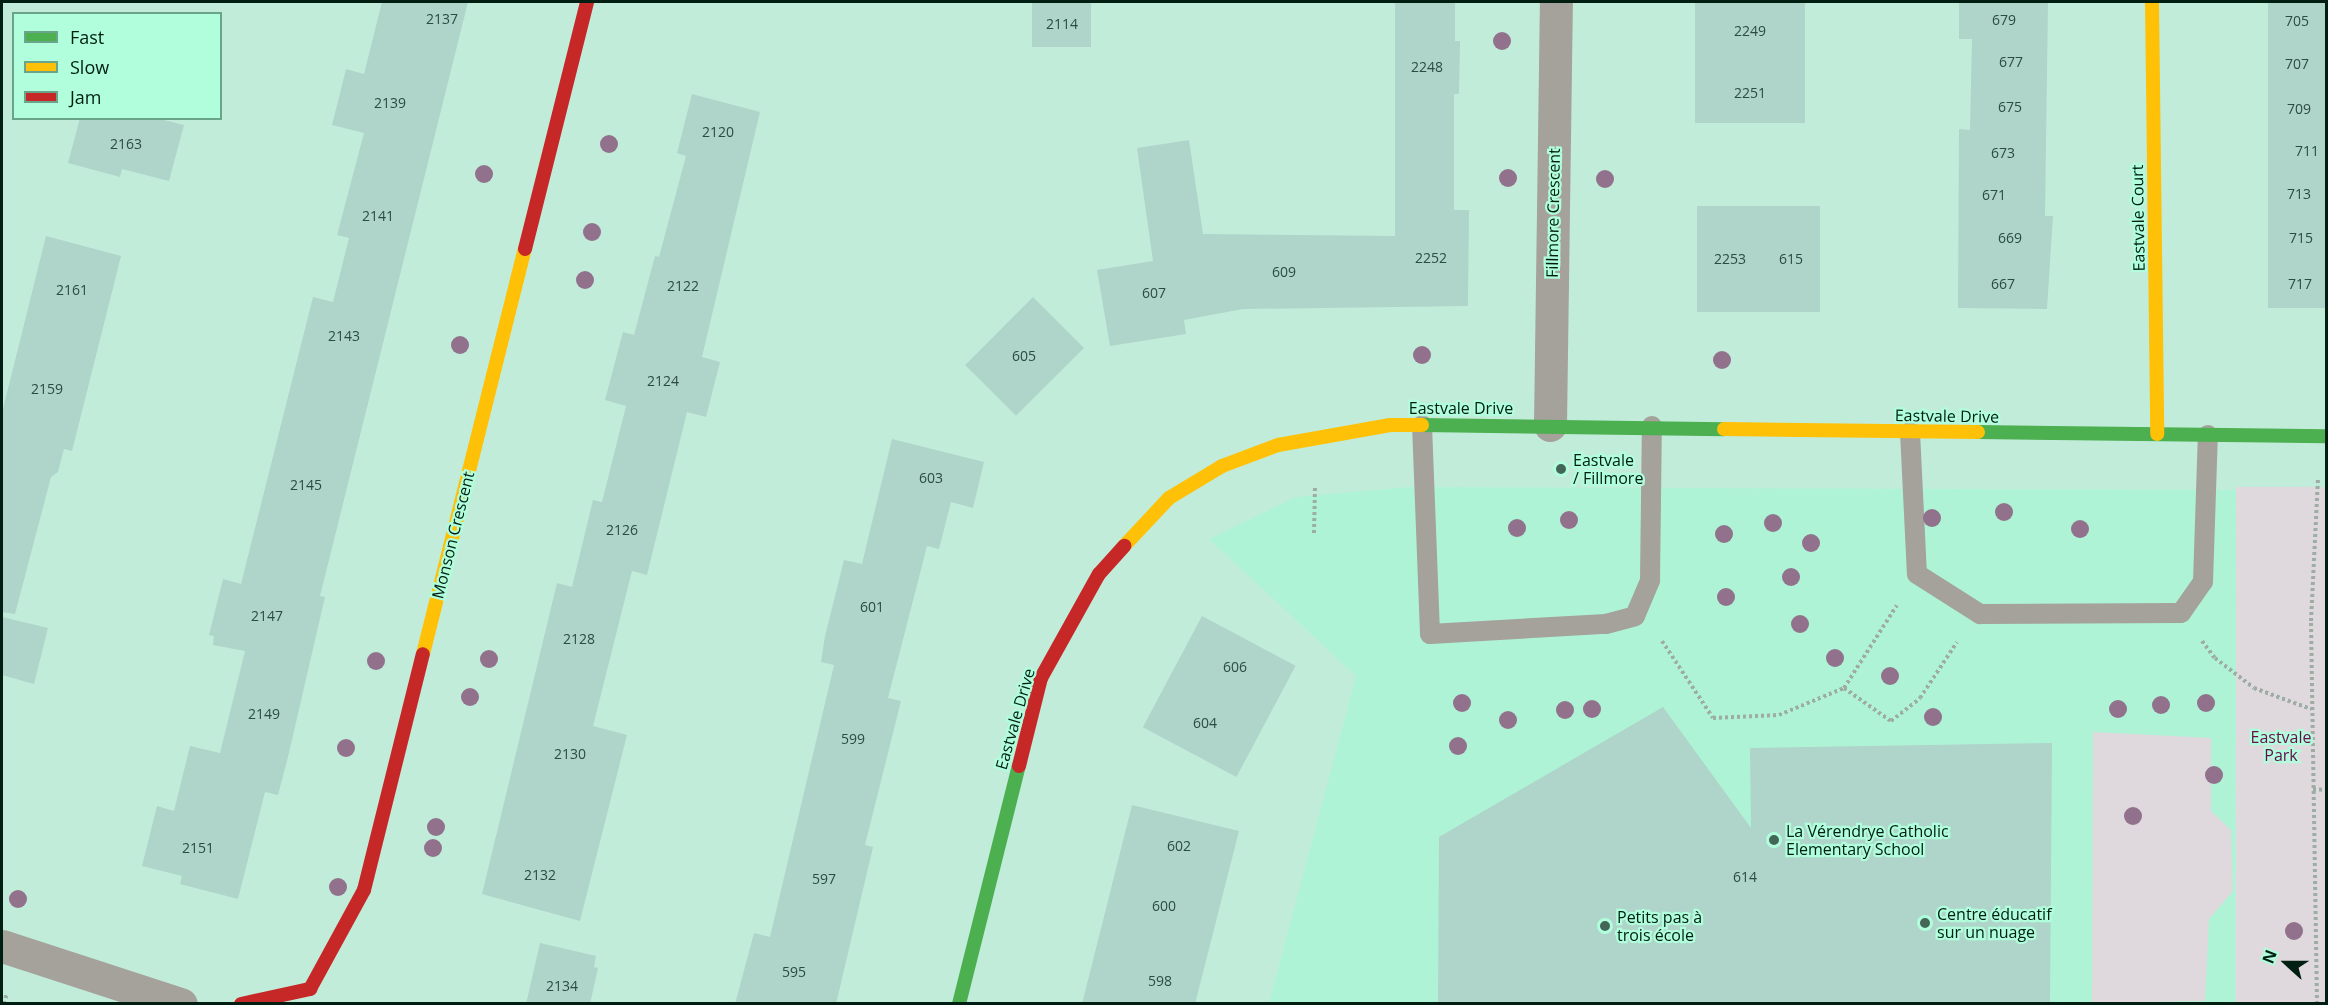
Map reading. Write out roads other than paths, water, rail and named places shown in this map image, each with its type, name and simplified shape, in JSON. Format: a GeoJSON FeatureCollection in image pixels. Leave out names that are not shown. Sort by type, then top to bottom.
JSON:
{"type":"FeatureCollection","features":[{"type":"Feature","properties":{"kind":"street","name":"Monson Crescent"},"geometry":{"type":"LineString","coordinates":[[241,1004],[310,989],[364,891],[587,2]]}},
{"type":"Feature","properties":{"kind":"street","name":"Fillmore Crescent"},"geometry":{"type":"LineString","coordinates":[[1550,425],[1556,2]]}},
{"type":"Feature","properties":{"kind":"street","name":"Eastvale Court"},"geometry":{"type":"LineString","coordinates":[[2152,2],[2157,434]]}},
{"type":"Feature","properties":{"kind":"street","name":"Eastvale Drive"},"geometry":{"type":"LineString","coordinates":[[959,1004],[1041,678],[1099,574],[1169,498],[1222,466],[1278,445],[1390,425],[1652,426],[1910,432],[2323,436]]}},
{"type":"Feature","properties":{"kind":"street"},"geometry":{"type":"LineString","coordinates":[[2,946],[181,1004]]}},
{"type":"Feature","properties":{"kind":"lane"},"geometry":{"type":"LineString","coordinates":[[1422,425],[1430,634],[1606,624],[1635,616],[1650,580],[1652,426]]}},
{"type":"Feature","properties":{"kind":"lane"},"geometry":{"type":"LineString","coordinates":[[1910,432],[1917,574],[1980,614],[2181,613],[2203,582],[2208,435]]}},
{"type":"Feature","properties":{"kind":"place","name":"Eastvale / Fillmore"},"geometry":{"type":"Point","coordinates":[1561,469]}},
{"type":"Feature","properties":{"kind":"place","name":"La Vérendrye Catholic Elementary School"},"geometry":{"type":"Point","coordinates":[1774,840]}},
{"type":"Feature","properties":{"kind":"place","name":"Centre éducatif sur un nuage"},"geometry":{"type":"Point","coordinates":[1925,923]}},
{"type":"Feature","properties":{"kind":"place","name":"Petits pas à trois école"},"geometry":{"type":"Point","coordinates":[1605,926]}},
{"type":"Feature","properties":{"kind":"park label","name":"Eastvale Park"},"geometry":{"type":"Point","coordinates":[2281,746]}}]}
